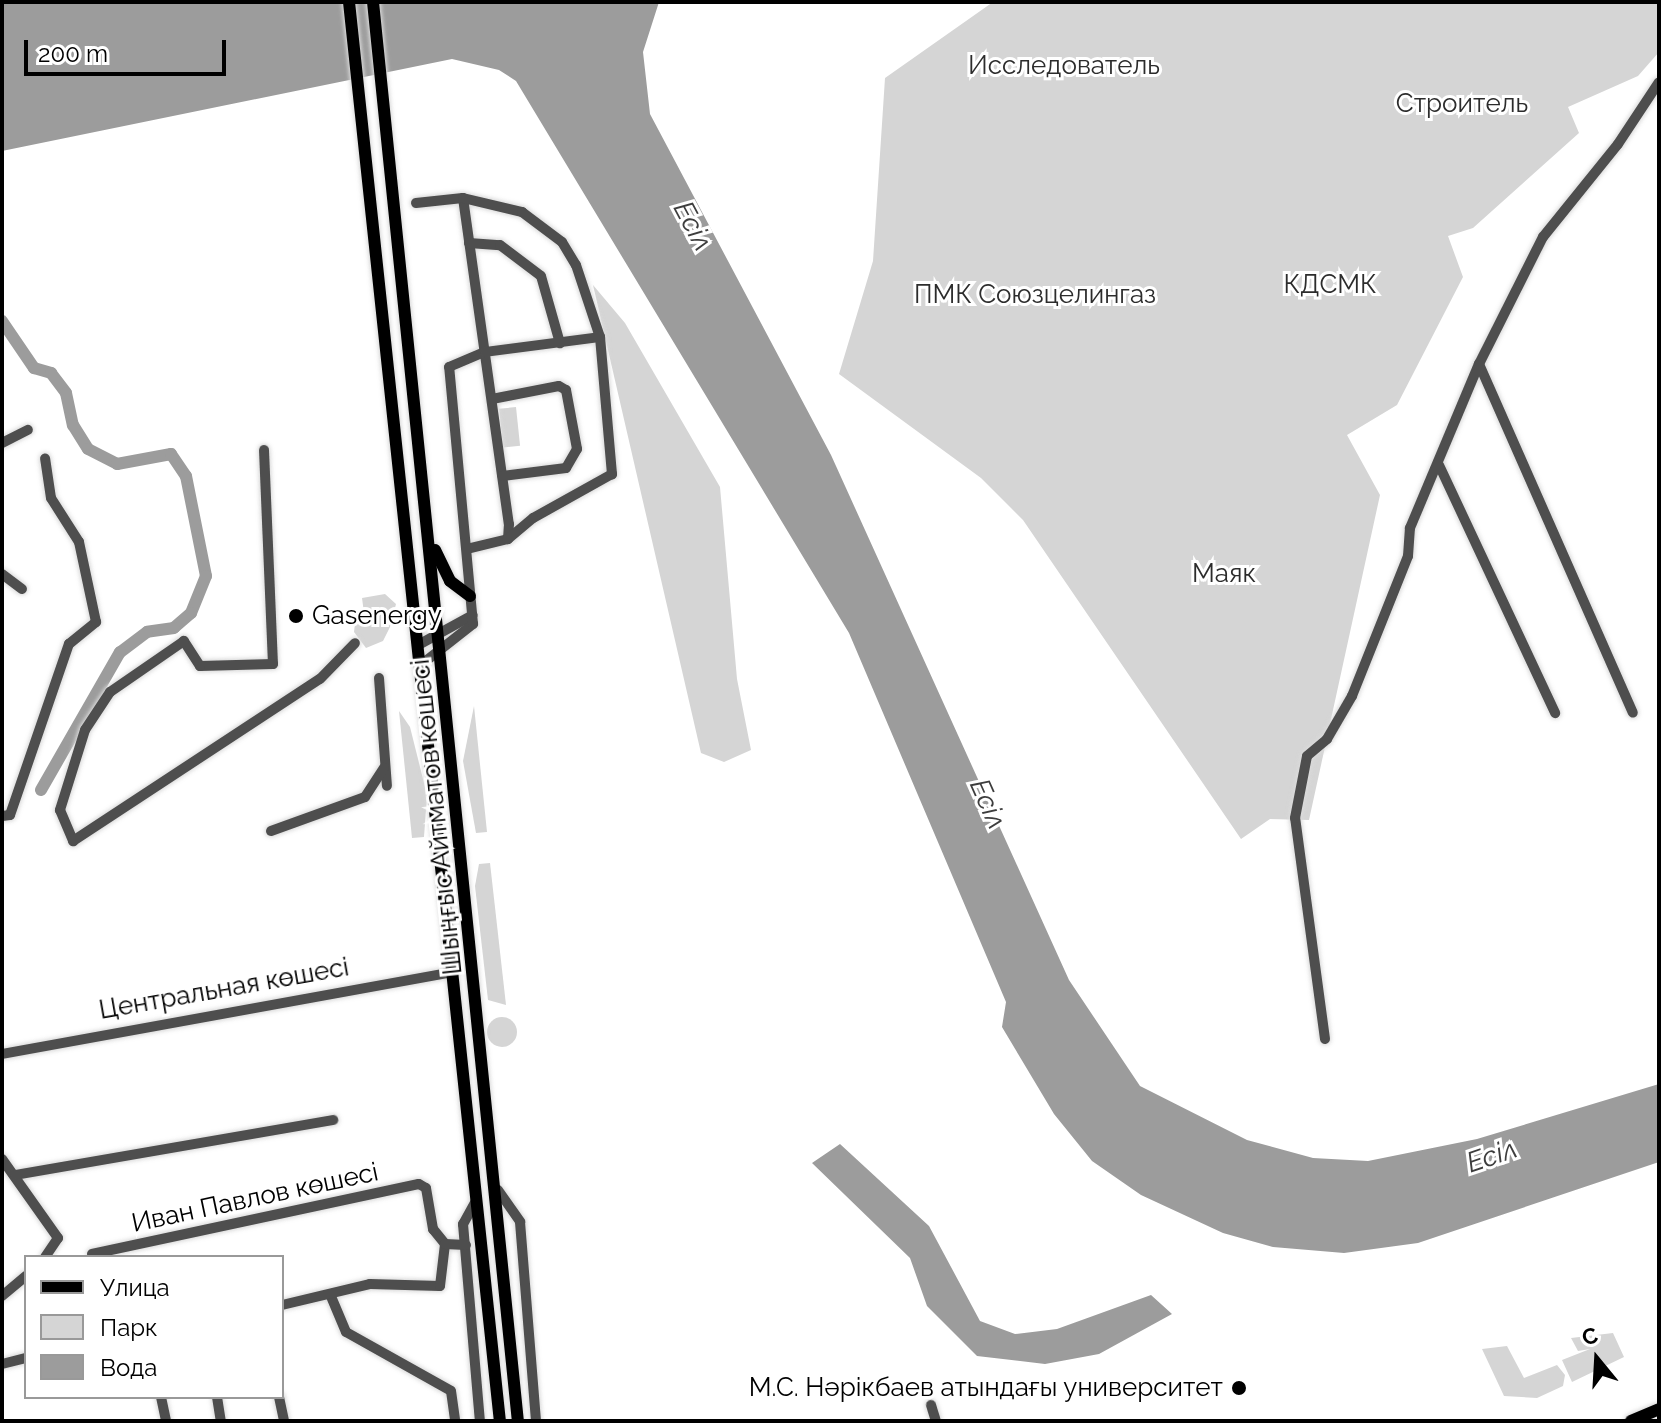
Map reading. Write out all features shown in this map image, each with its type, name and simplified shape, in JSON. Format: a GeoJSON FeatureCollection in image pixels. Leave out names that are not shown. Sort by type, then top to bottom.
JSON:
{"type":"FeatureCollection","features":[{"type":"Feature","properties":{"kind":"main road","name":"Шыңғыс Айтматов көшесі"},"geometry":{"type":"LineString","coordinates":[[349,2],[480,1194],[500,1421]]}},
{"type":"Feature","properties":{"kind":"main road","name":"Шыңғыс Айтматов көшесі"},"geometry":{"type":"LineString","coordinates":[[373,2],[498,1190],[518,1421]]}},
{"type":"Feature","properties":{"kind":"main road"},"geometry":{"type":"LineString","coordinates":[[430,540],[450,581],[470,596]]}},
{"type":"Feature","properties":{"kind":"main road"},"geometry":{"type":"LineString","coordinates":[[1631,1421],[1659,1409]]}},
{"type":"Feature","properties":{"kind":"street"},"geometry":{"type":"LineString","coordinates":[[1325,1039],[1314,934],[1297,850],[1302,775],[1307,756],[1327,739],[1368,660],[1408,556],[1410,528],[1479,364],[1543,237],[1618,144],[1659,82]]}},
{"type":"Feature","properties":{"kind":"street"},"geometry":{"type":"LineString","coordinates":[[416,203],[463,198],[522,212],[562,242],[600,337],[612,474],[533,518],[508,539],[467,549]]}},
{"type":"Feature","properties":{"kind":"street"},"geometry":{"type":"LineString","coordinates":[[463,198],[503,476],[508,539]]}},
{"type":"Feature","properties":{"kind":"street"},"geometry":{"type":"LineString","coordinates":[[469,243],[500,245],[541,276],[560,343]]}},
{"type":"Feature","properties":{"kind":"street"},"geometry":{"type":"LineString","coordinates":[[422,664],[471,629],[473,615],[449,367],[485,352],[600,337]]}},
{"type":"Feature","properties":{"kind":"street"},"geometry":{"type":"LineString","coordinates":[[1479,364],[1633,713]]}},
{"type":"Feature","properties":{"kind":"street"},"geometry":{"type":"LineString","coordinates":[[492,399],[559,386],[566,390],[577,449],[566,468],[503,476]]}},
{"type":"Feature","properties":{"kind":"street"},"geometry":{"type":"LineString","coordinates":[[2,443],[28,430]]}},
{"type":"Feature","properties":{"kind":"street"},"geometry":{"type":"LineString","coordinates":[[264,450],[273,664],[200,666],[184,641],[110,692],[85,730],[60,810],[73,841],[320,679],[355,643]]}},
{"type":"Feature","properties":{"kind":"street"},"geometry":{"type":"LineString","coordinates":[[2,816],[10,815],[69,644],[96,622],[79,542],[51,498],[45,458]]}},
{"type":"Feature","properties":{"kind":"street"},"geometry":{"type":"LineString","coordinates":[[1439,465],[1555,713]]}},
{"type":"Feature","properties":{"kind":"street"},"geometry":{"type":"LineString","coordinates":[[2,574],[22,589]]}},
{"type":"Feature","properties":{"kind":"street"},"geometry":{"type":"LineString","coordinates":[[420,644],[440,629],[473,615]]}},
{"type":"Feature","properties":{"kind":"street"},"geometry":{"type":"LineString","coordinates":[[379,678],[387,786]]}},
{"type":"Feature","properties":{"kind":"street"},"geometry":{"type":"LineString","coordinates":[[271,831],[365,797],[384,768]]}},
{"type":"Feature","properties":{"kind":"street","name":"Центральная көшесі"},"geometry":{"type":"LineString","coordinates":[[2,1054],[455,972]]}},
{"type":"Feature","properties":{"kind":"street"},"geometry":{"type":"LineString","coordinates":[[15,1175],[333,1120]]}},
{"type":"Feature","properties":{"kind":"street"},"geometry":{"type":"LineString","coordinates":[[2,1159],[58,1238],[46,1255]]}},
{"type":"Feature","properties":{"kind":"street","name":"Иван Павлов көшесі"},"geometry":{"type":"LineString","coordinates":[[99,1255],[426,1188],[428,1215],[445,1244]]}},
{"type":"Feature","properties":{"kind":"street"},"geometry":{"type":"LineString","coordinates":[[498,1190],[520,1222],[536,1421]]}},
{"type":"Feature","properties":{"kind":"street"},"geometry":{"type":"LineString","coordinates":[[480,1194],[463,1224],[480,1421]]}},
{"type":"Feature","properties":{"kind":"street"},"geometry":{"type":"LineString","coordinates":[[284,1305],[370,1284],[440,1286],[445,1244],[466,1245]]}},
{"type":"Feature","properties":{"kind":"street"},"geometry":{"type":"LineString","coordinates":[[2,1296],[24,1278]]}},
{"type":"Feature","properties":{"kind":"street"},"geometry":{"type":"LineString","coordinates":[[330,1294],[346,1332],[451,1391],[455,1421]]}},
{"type":"Feature","properties":{"kind":"street"},"geometry":{"type":"LineString","coordinates":[[2,1364],[24,1358]]}},
{"type":"Feature","properties":{"kind":"street"},"geometry":{"type":"LineString","coordinates":[[161,1399],[166,1421]]}},
{"type":"Feature","properties":{"kind":"street"},"geometry":{"type":"LineString","coordinates":[[217,1399],[221,1421]]}},
{"type":"Feature","properties":{"kind":"street"},"geometry":{"type":"LineString","coordinates":[[279,1399],[284,1421]]}},
{"type":"Feature","properties":{"kind":"street"},"geometry":{"type":"LineString","coordinates":[[931,1405],[936,1421]]}},
{"type":"Feature","properties":{"kind":"green space"},"geometry":{"type":"Polygon","coordinates":[[[993,2],[1659,2],[1659,52],[1638,76],[1568,107],[1579,133],[1473,228],[1448,236],[1463,277],[1397,405],[1347,435],[1380,495],[1309,820],[1270,819],[1241,839],[1023,520],[981,478],[839,374],[873,261],[885,78],[993,2]]]}},
{"type":"Feature","properties":{"kind":"green space"},"geometry":{"type":"Polygon","coordinates":[[[593,285],[625,323],[720,487],[737,679],[751,750],[724,762],[701,753],[593,285]]]}},
{"type":"Feature","properties":{"kind":"green space"},"geometry":{"type":"Polygon","coordinates":[[[516,407],[520,446],[503,448],[499,409],[516,407]]]}},
{"type":"Feature","properties":{"kind":"green space"},"geometry":{"type":"Polygon","coordinates":[[[385,594],[396,604],[390,627],[383,641],[366,648],[354,632],[356,614],[364,613],[362,598],[385,594]]]}},
{"type":"Feature","properties":{"kind":"green space"},"geometry":{"type":"Polygon","coordinates":[[[474,706],[487,832],[476,833],[463,761],[474,706]]]}},
{"type":"Feature","properties":{"kind":"green space"},"geometry":{"type":"Polygon","coordinates":[[[399,711],[410,727],[427,795],[424,837],[412,838],[399,711]]]}},
{"type":"Feature","properties":{"kind":"green space"},"geometry":{"type":"Polygon","coordinates":[[[490,863],[506,1005],[488,1000],[475,886],[479,864],[490,863]]]}},
{"type":"Feature","properties":{"kind":"green space"},"geometry":{"type":"Polygon","coordinates":[[[502,1017],[513,1021],[517,1032],[513,1043],[502,1047],[491,1043],[487,1032],[491,1021],[502,1017]]]}},
{"type":"Feature","properties":{"kind":"green space"},"geometry":{"type":"Polygon","coordinates":[[[1613,1333],[1624,1357],[1572,1382],[1562,1360],[1590,1349],[1578,1351],[1571,1338],[1613,1333]]]}},
{"type":"Feature","properties":{"kind":"green space"},"geometry":{"type":"Polygon","coordinates":[[[1507,1346],[1524,1378],[1557,1365],[1565,1375],[1563,1386],[1537,1398],[1504,1396],[1482,1349],[1507,1346]]]}},
{"type":"Feature","properties":{"kind":"water","name":"Есіл"},"geometry":{"type":"Polygon","coordinates":[[[2,2],[659,2],[643,52],[650,114],[831,455],[1069,980],[1140,1086],[1247,1140],[1313,1158],[1368,1161],[1477,1139],[1659,1084],[1659,1162],[1418,1243],[1344,1253],[1273,1247],[1223,1233],[1141,1195],[1092,1161],[1054,1114],[1002,1027],[1006,1002],[849,633],[516,81],[499,70],[452,59],[2,151],[2,2]]]}},
{"type":"Feature","properties":{"kind":"water"},"geometry":{"type":"Polygon","coordinates":[[[840,1144],[929,1226],[980,1321],[1015,1334],[1057,1329],[1151,1295],[1172,1314],[1099,1354],[1045,1364],[977,1356],[927,1306],[910,1258],[812,1163],[840,1144]]]}},
{"type":"Feature","properties":{"kind":"waterway"},"geometry":{"type":"LineString","coordinates":[[2,321],[34,368],[51,373],[66,393],[73,425],[88,449],[117,464],[171,454],[186,476],[206,576],[191,613],[174,628],[147,632],[120,652],[41,790]]}},
{"type":"Feature","properties":{"kind":"place","name":"Gasenergy"},"geometry":{"type":"Point","coordinates":[296,616]}},
{"type":"Feature","properties":{"kind":"place","name":"М.С. Нәрікбаев атындағы университет"},"geometry":{"type":"Point","coordinates":[1239,1388]}},
{"type":"Feature","properties":{"kind":"park label","name":"Исследователь"},"geometry":{"type":"Point","coordinates":[1064,66]}},
{"type":"Feature","properties":{"kind":"park label","name":"Строитель"},"geometry":{"type":"Point","coordinates":[1462,104]}},
{"type":"Feature","properties":{"kind":"park label","name":"КДСМК"},"geometry":{"type":"Point","coordinates":[1330,285]}},
{"type":"Feature","properties":{"kind":"park label","name":"ПМК Союзцелингаз"},"geometry":{"type":"Point","coordinates":[1035,295]}},
{"type":"Feature","properties":{"kind":"park label","name":"Маяк"},"geometry":{"type":"Point","coordinates":[1224,574]}}]}
